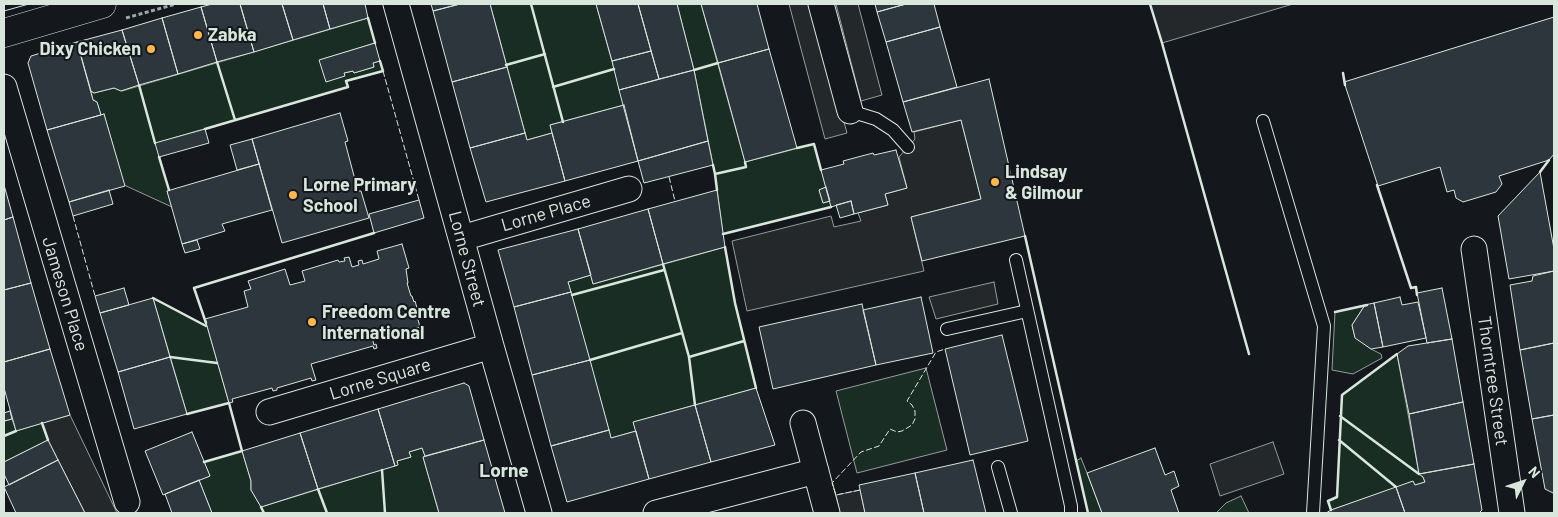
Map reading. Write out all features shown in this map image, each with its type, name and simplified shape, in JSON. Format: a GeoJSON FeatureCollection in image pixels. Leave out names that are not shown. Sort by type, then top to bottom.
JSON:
{"type":"FeatureCollection","features":[{"type":"Feature","properties":{"kind":"main road"},"geometry":{"type":"LineString","coordinates":[[4,33],[102,4]]}},
{"type":"Feature","properties":{"kind":"street","name":"Lorne Street"},"geometry":{"type":"LineString","coordinates":[[396,4],[539,513]]}},
{"type":"Feature","properties":{"kind":"street"},"geometry":{"type":"LineString","coordinates":[[821,4],[850,111]]}},
{"type":"Feature","properties":{"kind":"street","name":"Jameson Place"},"geometry":{"type":"LineString","coordinates":[[4,87],[127,502]]}},
{"type":"Feature","properties":{"kind":"street","name":"Lorne Place"},"geometry":{"type":"LineString","coordinates":[[462,238],[630,189]]}},
{"type":"Feature","properties":{"kind":"street","name":"Thorntree Street"},"geometry":{"type":"LineString","coordinates":[[1474,249],[1512,513]]}},
{"type":"Feature","properties":{"kind":"street","name":"Lorne Square"},"geometry":{"type":"LineString","coordinates":[[270,412],[491,346]]}},
{"type":"Feature","properties":{"kind":"street"},"geometry":{"type":"LineString","coordinates":[[803,423],[827,513]]}},
{"type":"Feature","properties":{"kind":"street"},"geometry":{"type":"LineString","coordinates":[[656,513],[816,470]]}},
{"type":"Feature","properties":{"kind":"lane"},"geometry":{"type":"LineString","coordinates":[[850,111],[876,119],[893,130],[908,147]]}},
{"type":"Feature","properties":{"kind":"lane"},"geometry":{"type":"LineString","coordinates":[[1263,121],[1324,326],[1313,513]]}},
{"type":"Feature","properties":{"kind":"lane"},"geometry":{"type":"LineString","coordinates":[[1016,260],[1071,513]]}},
{"type":"Feature","properties":{"kind":"lane"},"geometry":{"type":"LineString","coordinates":[[947,329],[1028,310]]}},
{"type":"Feature","properties":{"kind":"lane"},"geometry":{"type":"LineString","coordinates":[[998,467],[1011,513]]}},
{"type":"Feature","properties":{"kind":"green space"},"geometry":{"type":"Polygon","coordinates":[[[490,4],[596,4],[624,105],[550,125],[552,133],[527,140],[490,4]]]}},
{"type":"Feature","properties":{"kind":"green space"},"geometry":{"type":"Polygon","coordinates":[[[677,4],[701,4],[745,162],[814,144],[826,187],[819,190],[823,203],[830,201],[831,207],[723,234],[715,174],[694,70],[677,4]]]}},
{"type":"Feature","properties":{"kind":"green space"},"geometry":{"type":"Polygon","coordinates":[[[368,18],[375,43],[320,60],[344,73],[353,71],[354,73],[374,67],[373,63],[380,61],[383,71],[347,81],[348,87],[156,143],[172,207],[124,185],[104,114],[101,115],[97,102],[93,100],[91,91],[94,93],[114,88],[122,91],[368,18]]]}},
{"type":"Feature","properties":{"kind":"green space"},"geometry":{"type":"Polygon","coordinates":[[[725,247],[735,303],[756,388],[634,422],[636,431],[611,438],[568,282],[591,275],[593,284],[725,247]]]}},
{"type":"Feature","properties":{"kind":"green space"},"geometry":{"type":"Polygon","coordinates":[[[153,298],[207,326],[229,403],[187,414],[153,298]]]}},
{"type":"Feature","properties":{"kind":"green space"},"geometry":{"type":"Polygon","coordinates":[[[1365,305],[1352,325],[1355,337],[1381,354],[1382,358],[1353,374],[1332,370],[1335,312],[1365,305]]]}},
{"type":"Feature","properties":{"kind":"green space"},"geometry":{"type":"Polygon","coordinates":[[[1397,354],[1419,474],[1425,482],[1415,485],[1413,482],[1331,510],[1328,501],[1337,497],[1342,395],[1397,354]]]}},
{"type":"Feature","properties":{"kind":"green space"},"geometry":{"type":"Polygon","coordinates":[[[926,368],[947,450],[857,473],[836,391],[926,368]]]}},
{"type":"Feature","properties":{"kind":"green space"},"geometry":{"type":"Polygon","coordinates":[[[4,419],[5,421],[12,419],[16,431],[42,423],[48,440],[4,462],[4,419]]]}},
{"type":"Feature","properties":{"kind":"green space"},"geometry":{"type":"Polygon","coordinates":[[[422,448],[439,513],[212,513],[199,480],[210,476],[204,462],[242,451],[251,481],[251,490],[261,507],[397,465],[397,461],[411,457],[409,452],[422,448]]]}},
{"type":"Feature","properties":{"kind":"green space"},"geometry":{"type":"Polygon","coordinates":[[[1081,458],[1102,513],[1088,513],[1076,461],[1081,458]]]}},
{"type":"Feature","properties":{"kind":"green space"},"geometry":{"type":"Polygon","coordinates":[[[1241,496],[1249,513],[1216,513],[1226,503],[1241,496]]]}},
{"type":"Feature","properties":{"kind":"shaded area"},"geometry":{"type":"Polygon","coordinates":[[[789,4],[812,4],[847,133],[825,139],[789,4]]]}},
{"type":"Feature","properties":{"kind":"shaded area"},"geometry":{"type":"Polygon","coordinates":[[[836,4],[858,4],[882,95],[861,101],[836,4]]]}},
{"type":"Feature","properties":{"kind":"shaded area"},"geometry":{"type":"Polygon","coordinates":[[[1150,4],[1293,4],[1162,43],[1150,4]]]}},
{"type":"Feature","properties":{"kind":"shaded area"},"geometry":{"type":"Polygon","coordinates":[[[961,120],[981,199],[911,217],[924,271],[747,311],[732,241],[831,216],[834,227],[861,221],[858,213],[888,205],[885,194],[907,188],[899,157],[915,139],[914,132],[961,120]]]}},
{"type":"Feature","properties":{"kind":"shaded area"},"geometry":{"type":"Polygon","coordinates":[[[994,282],[998,304],[936,319],[929,297],[994,282]]]}},
{"type":"Feature","properties":{"kind":"shaded area"},"geometry":{"type":"Polygon","coordinates":[[[70,415],[117,513],[85,513],[48,440],[42,423],[70,415]]]}},
{"type":"Feature","properties":{"kind":"shaded area"},"geometry":{"type":"Polygon","coordinates":[[[1273,442],[1284,474],[1220,496],[1210,464],[1273,442]]]}},
{"type":"Feature","properties":{"kind":"shaded area"},"geometry":{"type":"Polygon","coordinates":[[[860,490],[865,513],[840,513],[836,495],[860,490]]]}},
{"type":"Feature","properties":{"kind":"building"},"geometry":{"type":"Polygon","coordinates":[[[212,4],[240,4],[254,52],[217,62],[201,7],[212,4]]]}},
{"type":"Feature","properties":{"kind":"building"},"geometry":{"type":"Polygon","coordinates":[[[240,4],[282,4],[293,40],[254,52],[240,4]]]}},
{"type":"Feature","properties":{"kind":"building"},"geometry":{"type":"Polygon","coordinates":[[[282,4],[323,4],[330,29],[293,40],[282,4]]]}},
{"type":"Feature","properties":{"kind":"building"},"geometry":{"type":"Polygon","coordinates":[[[323,4],[365,4],[368,18],[330,29],[323,4]]]}},
{"type":"Feature","properties":{"kind":"building"},"geometry":{"type":"Polygon","coordinates":[[[431,4],[460,4],[433,11],[431,4]]]}},
{"type":"Feature","properties":{"kind":"building"},"geometry":{"type":"Polygon","coordinates":[[[460,4],[490,4],[507,67],[452,82],[433,11],[460,4]]]}},
{"type":"Feature","properties":{"kind":"building"},"geometry":{"type":"Polygon","coordinates":[[[596,4],[638,4],[651,51],[612,61],[596,4]]]}},
{"type":"Feature","properties":{"kind":"building"},"geometry":{"type":"Polygon","coordinates":[[[638,4],[677,4],[694,70],[659,79],[638,4]]]}},
{"type":"Feature","properties":{"kind":"building"},"geometry":{"type":"Polygon","coordinates":[[[701,4],[757,4],[769,49],[718,63],[701,4]]]}},
{"type":"Feature","properties":{"kind":"building"},"geometry":{"type":"Polygon","coordinates":[[[875,4],[906,4],[877,12],[875,4]]]}},
{"type":"Feature","properties":{"kind":"building"},"geometry":{"type":"Polygon","coordinates":[[[906,4],[934,4],[940,27],[886,42],[877,12],[906,4]]]}},
{"type":"Feature","properties":{"kind":"building"},"geometry":{"type":"Polygon","coordinates":[[[201,7],[217,62],[178,74],[162,18],[201,7]]]}},
{"type":"Feature","properties":{"kind":"building"},"geometry":{"type":"Polygon","coordinates":[[[1554,17],[1554,154],[1549,160],[1499,176],[1502,184],[1496,192],[1463,202],[1456,198],[1454,190],[1447,192],[1440,167],[1378,186],[1344,82],[1554,17]]]}},
{"type":"Feature","properties":{"kind":"building"},"geometry":{"type":"Polygon","coordinates":[[[162,18],[178,74],[139,85],[122,30],[162,18]]]}},
{"type":"Feature","properties":{"kind":"building"},"geometry":{"type":"Polygon","coordinates":[[[940,27],[957,87],[903,102],[886,42],[940,27]]]}},
{"type":"Feature","properties":{"kind":"building"},"geometry":{"type":"Polygon","coordinates":[[[122,30],[139,85],[121,91],[114,88],[94,93],[91,91],[77,42],[122,30]]]}},
{"type":"Feature","properties":{"kind":"building"},"geometry":{"type":"Polygon","coordinates":[[[77,42],[93,100],[97,102],[101,115],[47,130],[28,63],[31,56],[77,42]]]}},
{"type":"Feature","properties":{"kind":"building"},"geometry":{"type":"Polygon","coordinates":[[[375,43],[380,61],[373,63],[374,67],[354,73],[353,71],[344,73],[345,76],[326,82],[319,60],[375,43]]]}},
{"type":"Feature","properties":{"kind":"building"},"geometry":{"type":"Polygon","coordinates":[[[769,49],[797,148],[745,162],[718,63],[769,49]]]}},
{"type":"Feature","properties":{"kind":"building"},"geometry":{"type":"Polygon","coordinates":[[[651,51],[659,79],[619,90],[612,61],[651,51]]]}},
{"type":"Feature","properties":{"kind":"building"},"geometry":{"type":"Polygon","coordinates":[[[507,67],[525,133],[470,148],[452,82],[507,67]]]}},
{"type":"Feature","properties":{"kind":"building"},"geometry":{"type":"Polygon","coordinates":[[[694,70],[708,141],[638,161],[619,90],[694,70]]]}},
{"type":"Feature","properties":{"kind":"building","name":"Lindsay & Gilmour"},"geometry":{"type":"Polygon","coordinates":[[[989,79],[1025,236],[922,261],[911,217],[981,199],[961,120],[912,132],[903,102],[989,79]]]}},
{"type":"Feature","properties":{"kind":"building"},"geometry":{"type":"Polygon","coordinates":[[[624,105],[638,161],[565,181],[550,125],[624,105]]]}},
{"type":"Feature","properties":{"kind":"building"},"geometry":{"type":"Polygon","coordinates":[[[340,113],[348,141],[345,142],[358,191],[361,191],[369,218],[282,243],[252,139],[340,113]]]}},
{"type":"Feature","properties":{"kind":"building"},"geometry":{"type":"Polygon","coordinates":[[[104,114],[125,186],[69,202],[47,130],[104,114]]]}},
{"type":"Feature","properties":{"kind":"building"},"geometry":{"type":"Polygon","coordinates":[[[205,129],[209,143],[159,157],[155,143],[205,129]]]}},
{"type":"Feature","properties":{"kind":"building"},"geometry":{"type":"Polygon","coordinates":[[[525,133],[527,140],[552,133],[565,181],[486,202],[470,148],[525,133]]]}},
{"type":"Feature","properties":{"kind":"building"},"geometry":{"type":"Polygon","coordinates":[[[252,139],[259,164],[237,170],[230,145],[252,139]]]}},
{"type":"Feature","properties":{"kind":"building"},"geometry":{"type":"Polygon","coordinates":[[[708,141],[713,165],[644,183],[638,161],[708,141]]]}},
{"type":"Feature","properties":{"kind":"building"},"geometry":{"type":"Polygon","coordinates":[[[896,150],[907,188],[885,194],[888,205],[854,214],[851,201],[831,207],[821,170],[844,164],[843,161],[873,153],[874,155],[896,150]]]}},
{"type":"Feature","properties":{"kind":"building"},"geometry":{"type":"Polygon","coordinates":[[[259,164],[272,210],[222,224],[225,231],[182,244],[167,191],[259,164]]]}},
{"type":"Feature","properties":{"kind":"building"},"geometry":{"type":"Polygon","coordinates":[[[1540,172],[1554,249],[1554,271],[1509,279],[1498,216],[1540,172]]]}},
{"type":"Feature","properties":{"kind":"building"},"geometry":{"type":"Polygon","coordinates":[[[4,185],[13,217],[4,220],[4,185]]]}},
{"type":"Feature","properties":{"kind":"building"},"geometry":{"type":"Polygon","coordinates":[[[826,187],[830,201],[823,203],[819,190],[826,187]]]}},
{"type":"Feature","properties":{"kind":"building"},"geometry":{"type":"Polygon","coordinates":[[[109,190],[113,204],[73,216],[69,202],[109,190]]]}},
{"type":"Feature","properties":{"kind":"building"},"geometry":{"type":"Polygon","coordinates":[[[717,190],[725,247],[663,264],[648,209],[717,190]]]}},
{"type":"Feature","properties":{"kind":"building"},"geometry":{"type":"Polygon","coordinates":[[[419,200],[424,218],[374,233],[369,214],[419,200]]]}},
{"type":"Feature","properties":{"kind":"building"},"geometry":{"type":"Polygon","coordinates":[[[851,201],[854,214],[840,218],[836,205],[851,201]]]}},
{"type":"Feature","properties":{"kind":"building"},"geometry":{"type":"Polygon","coordinates":[[[648,209],[663,264],[593,284],[578,229],[648,209]]]}},
{"type":"Feature","properties":{"kind":"building"},"geometry":{"type":"Polygon","coordinates":[[[13,217],[31,283],[4,290],[4,220],[13,217]]]}},
{"type":"Feature","properties":{"kind":"building"},"geometry":{"type":"Polygon","coordinates":[[[578,229],[591,275],[568,282],[571,292],[514,307],[498,250],[578,229]]]}},
{"type":"Feature","properties":{"kind":"building"},"geometry":{"type":"Polygon","coordinates":[[[197,240],[200,249],[185,253],[182,244],[197,240]]]}},
{"type":"Feature","properties":{"kind":"building","name":"Freedom Centre International"},"geometry":{"type":"Polygon","coordinates":[[[402,244],[409,268],[406,269],[407,283],[411,296],[415,301],[417,308],[415,309],[420,327],[399,333],[398,330],[386,333],[387,336],[383,337],[382,334],[372,337],[377,348],[374,349],[373,346],[311,364],[316,380],[312,381],[311,378],[277,388],[277,390],[273,391],[272,388],[232,399],[233,402],[229,403],[205,319],[248,307],[244,291],[251,289],[248,281],[285,269],[290,285],[305,281],[302,271],[338,260],[339,262],[345,261],[344,258],[349,257],[352,267],[359,265],[358,261],[362,260],[363,264],[379,259],[377,251],[402,244]]]}},
{"type":"Feature","properties":{"kind":"building"},"geometry":{"type":"Polygon","coordinates":[[[1554,271],[1554,343],[1520,350],[1510,285],[1532,281],[1533,276],[1554,271]]]}},
{"type":"Feature","properties":{"kind":"building"},"geometry":{"type":"Polygon","coordinates":[[[31,283],[50,349],[4,362],[4,290],[31,283]]]}},
{"type":"Feature","properties":{"kind":"building"},"geometry":{"type":"Polygon","coordinates":[[[124,288],[129,305],[100,313],[95,296],[124,288]]]}},
{"type":"Feature","properties":{"kind":"building"},"geometry":{"type":"Polygon","coordinates":[[[1442,288],[1452,339],[1427,343],[1417,293],[1442,288]]]}},
{"type":"Feature","properties":{"kind":"building"},"geometry":{"type":"Polygon","coordinates":[[[571,292],[590,360],[532,375],[514,307],[571,292]]]}},
{"type":"Feature","properties":{"kind":"building"},"geometry":{"type":"Polygon","coordinates":[[[921,297],[933,353],[876,365],[863,310],[921,297]]]}},
{"type":"Feature","properties":{"kind":"building"},"geometry":{"type":"Polygon","coordinates":[[[1400,297],[1402,305],[1418,302],[1426,338],[1383,347],[1374,303],[1400,297]]]}},
{"type":"Feature","properties":{"kind":"building"},"geometry":{"type":"Polygon","coordinates":[[[153,298],[170,357],[118,372],[100,313],[153,298]]]}},
{"type":"Feature","properties":{"kind":"building"},"geometry":{"type":"Polygon","coordinates":[[[1374,303],[1383,347],[1371,349],[1355,338],[1352,325],[1365,305],[1374,303]]]}},
{"type":"Feature","properties":{"kind":"building"},"geometry":{"type":"Polygon","coordinates":[[[862,304],[876,365],[773,389],[759,327],[862,304]]]}},
{"type":"Feature","properties":{"kind":"building"},"geometry":{"type":"Polygon","coordinates":[[[1002,335],[1028,441],[970,455],[945,349],[1002,335]]]}},
{"type":"Feature","properties":{"kind":"building"},"geometry":{"type":"Polygon","coordinates":[[[1452,339],[1463,402],[1409,414],[1397,354],[1408,346],[1452,339]]]}},
{"type":"Feature","properties":{"kind":"building"},"geometry":{"type":"Polygon","coordinates":[[[1554,343],[1554,415],[1532,419],[1520,350],[1554,343]]]}},
{"type":"Feature","properties":{"kind":"building"},"geometry":{"type":"Polygon","coordinates":[[[50,349],[70,415],[16,431],[4,388],[4,362],[50,349]]]}},
{"type":"Feature","properties":{"kind":"building"},"geometry":{"type":"Polygon","coordinates":[[[170,357],[187,414],[134,429],[118,372],[170,357]]]}},
{"type":"Feature","properties":{"kind":"building"},"geometry":{"type":"Polygon","coordinates":[[[590,360],[609,430],[551,446],[532,375],[590,360]]]}},
{"type":"Feature","properties":{"kind":"building"},"geometry":{"type":"Polygon","coordinates":[[[464,383],[469,386],[484,440],[425,456],[422,448],[409,452],[411,457],[397,461],[398,465],[395,466],[378,409],[464,383]]]}},
{"type":"Feature","properties":{"kind":"building"},"geometry":{"type":"Polygon","coordinates":[[[756,388],[775,445],[711,462],[695,405],[756,388]]]}},
{"type":"Feature","properties":{"kind":"building"},"geometry":{"type":"Polygon","coordinates":[[[1463,402],[1474,464],[1419,474],[1409,414],[1463,402]]]}},
{"type":"Feature","properties":{"kind":"building"},"geometry":{"type":"Polygon","coordinates":[[[695,405],[711,462],[649,479],[633,422],[695,405]]]}},
{"type":"Feature","properties":{"kind":"building"},"geometry":{"type":"Polygon","coordinates":[[[378,409],[395,466],[318,489],[300,433],[378,409]]]}},
{"type":"Feature","properties":{"kind":"building"},"geometry":{"type":"Polygon","coordinates":[[[10,411],[12,419],[4,421],[4,413],[10,411]]]}},
{"type":"Feature","properties":{"kind":"building"},"geometry":{"type":"Polygon","coordinates":[[[1554,415],[1553,493],[1545,489],[1532,419],[1554,415]]]}},
{"type":"Feature","properties":{"kind":"building"},"geometry":{"type":"Polygon","coordinates":[[[609,430],[611,438],[636,431],[649,479],[567,502],[551,446],[609,430]]]}},
{"type":"Feature","properties":{"kind":"building"},"geometry":{"type":"Polygon","coordinates":[[[192,432],[210,476],[163,495],[145,451],[192,432]]]}},
{"type":"Feature","properties":{"kind":"building"},"geometry":{"type":"Polygon","coordinates":[[[300,433],[318,489],[261,507],[251,490],[251,481],[242,451],[300,433]]]}},
{"type":"Feature","properties":{"kind":"building"},"geometry":{"type":"Polygon","coordinates":[[[48,440],[58,460],[9,485],[4,474],[4,462],[48,440]]]}},
{"type":"Feature","properties":{"kind":"building"},"geometry":{"type":"Polygon","coordinates":[[[484,440],[505,513],[439,513],[423,457],[484,440]]]}},
{"type":"Feature","properties":{"kind":"building"},"geometry":{"type":"Polygon","coordinates":[[[1155,448],[1165,475],[1174,471],[1179,486],[1171,490],[1179,513],[1102,513],[1087,473],[1155,448]]]}},
{"type":"Feature","properties":{"kind":"building"},"geometry":{"type":"Polygon","coordinates":[[[58,460],[85,513],[16,513],[4,487],[58,460]]]}},
{"type":"Feature","properties":{"kind":"building"},"geometry":{"type":"Polygon","coordinates":[[[973,460],[986,513],[924,513],[915,473],[973,460]]]}},
{"type":"Feature","properties":{"kind":"building"},"geometry":{"type":"Polygon","coordinates":[[[1474,464],[1482,510],[1479,513],[1405,513],[1396,487],[1413,481],[1415,485],[1425,482],[1419,474],[1474,464]]]}},
{"type":"Feature","properties":{"kind":"building"},"geometry":{"type":"Polygon","coordinates":[[[915,473],[924,513],[865,513],[859,485],[915,473]]]}},
{"type":"Feature","properties":{"kind":"building"},"geometry":{"type":"Polygon","coordinates":[[[199,480],[212,513],[172,513],[165,494],[199,480]]]}},
{"type":"Feature","properties":{"kind":"building"},"geometry":{"type":"Polygon","coordinates":[[[1396,487],[1405,513],[1326,513],[1331,510],[1396,487]]]}},
{"type":"Feature","properties":{"kind":"tram line"},"geometry":{"type":"LineString","coordinates":[[4,11],[29,4]]}},
{"type":"Feature","properties":{"kind":"fence"},"geometry":{"type":"LineString","coordinates":[[383,71],[419,200]]}},
{"type":"Feature","properties":{"kind":"fence"},"geometry":{"type":"LineString","coordinates":[[669,177],[675,201]]}},
{"type":"Feature","properties":{"kind":"fence"},"geometry":{"type":"LineString","coordinates":[[73,216],[95,296]]}},
{"type":"Feature","properties":{"kind":"fence"},"geometry":{"type":"LineString","coordinates":[[860,490],[836,495],[832,483],[861,452],[879,446],[890,429],[897,432],[912,425],[915,419],[915,411],[907,401],[936,352],[945,349]]}},
{"type":"Feature","properties":{"kind":"wall"},"geometry":{"type":"LineString","coordinates":[[531,4],[563,122]]}},
{"type":"Feature","properties":{"kind":"wall"},"geometry":{"type":"LineString","coordinates":[[1150,4],[1249,354]]}},
{"type":"Feature","properties":{"kind":"wall"},"geometry":{"type":"LineString","coordinates":[[368,18],[375,43]]}},
{"type":"Feature","properties":{"kind":"wall"},"geometry":{"type":"LineString","coordinates":[[506,65],[545,54]]}},
{"type":"Feature","properties":{"kind":"wall"},"geometry":{"type":"LineString","coordinates":[[205,129],[348,87],[346,81],[383,71],[380,61]]}},
{"type":"Feature","properties":{"kind":"wall"},"geometry":{"type":"LineString","coordinates":[[217,62],[235,120]]}},
{"type":"Feature","properties":{"kind":"wall"},"geometry":{"type":"LineString","coordinates":[[694,70],[718,63]]}},
{"type":"Feature","properties":{"kind":"wall"},"geometry":{"type":"LineString","coordinates":[[553,87],[614,69]]}},
{"type":"Feature","properties":{"kind":"wall"},"geometry":{"type":"LineString","coordinates":[[1343,73],[1345,85]]}},
{"type":"Feature","properties":{"kind":"wall"},"geometry":{"type":"LineString","coordinates":[[139,85],[155,143]]}},
{"type":"Feature","properties":{"kind":"wall"},"geometry":{"type":"LineString","coordinates":[[797,148],[814,144],[821,170]]}},
{"type":"Feature","properties":{"kind":"wall"},"geometry":{"type":"LineString","coordinates":[[159,157],[169,190]]}},
{"type":"Feature","properties":{"kind":"wall"},"geometry":{"type":"LineString","coordinates":[[1540,172],[1549,160]]}},
{"type":"Feature","properties":{"kind":"wall"},"geometry":{"type":"LineString","coordinates":[[713,165],[715,174],[746,167],[745,162]]}},
{"type":"Feature","properties":{"kind":"wall"},"geometry":{"type":"LineString","coordinates":[[715,174],[717,190]]}},
{"type":"Feature","properties":{"kind":"wall"},"geometry":{"type":"LineString","coordinates":[[1377,185],[1411,288],[1416,287],[1417,295]]}},
{"type":"Feature","properties":{"kind":"wall"},"geometry":{"type":"LineString","coordinates":[[723,234],[831,207]]}},
{"type":"Feature","properties":{"kind":"wall"},"geometry":{"type":"LineString","coordinates":[[206,323],[194,288],[374,233]]}},
{"type":"Feature","properties":{"kind":"wall"},"geometry":{"type":"LineString","coordinates":[[1025,236],[1088,513]]}},
{"type":"Feature","properties":{"kind":"wall"},"geometry":{"type":"LineString","coordinates":[[725,247],[735,303],[756,388]]}},
{"type":"Feature","properties":{"kind":"wall"},"geometry":{"type":"LineString","coordinates":[[663,264],[689,357],[744,341]]}},
{"type":"Feature","properties":{"kind":"wall"},"geometry":{"type":"LineString","coordinates":[[572,295],[664,270]]}},
{"type":"Feature","properties":{"kind":"wall"},"geometry":{"type":"LineString","coordinates":[[153,298],[206,326]]}},
{"type":"Feature","properties":{"kind":"wall"},"geometry":{"type":"LineString","coordinates":[[1335,312],[1367,305]]}},
{"type":"Feature","properties":{"kind":"wall"},"geometry":{"type":"LineString","coordinates":[[590,360],[682,333]]}},
{"type":"Feature","properties":{"kind":"wall"},"geometry":{"type":"LineString","coordinates":[[1331,510],[1328,501],[1337,497],[1342,395],[1397,354]]}},
{"type":"Feature","properties":{"kind":"wall"},"geometry":{"type":"LineString","coordinates":[[170,357],[217,363]]}},
{"type":"Feature","properties":{"kind":"wall"},"geometry":{"type":"LineString","coordinates":[[689,357],[695,405]]}},
{"type":"Feature","properties":{"kind":"wall"},"geometry":{"type":"LineString","coordinates":[[187,414],[229,403],[242,451],[204,462]]}},
{"type":"Feature","properties":{"kind":"wall"},"geometry":{"type":"LineString","coordinates":[[1340,416],[1419,474]]}},
{"type":"Feature","properties":{"kind":"wall"},"geometry":{"type":"LineString","coordinates":[[42,423],[48,440]]}},
{"type":"Feature","properties":{"kind":"wall"},"geometry":{"type":"LineString","coordinates":[[4,436],[16,431]]}},
{"type":"Feature","properties":{"kind":"wall"},"geometry":{"type":"LineString","coordinates":[[1339,440],[1396,487]]}},
{"type":"Feature","properties":{"kind":"wall"},"geometry":{"type":"LineString","coordinates":[[382,470],[385,513]]}},
{"type":"Feature","properties":{"kind":"wall"},"geometry":{"type":"LineString","coordinates":[[318,489],[327,513]]}},
{"type":"Feature","properties":{"kind":"wall"},"geometry":{"type":"LineString","coordinates":[[261,507],[264,513]]}},
{"type":"Feature","properties":{"kind":"place","name":"Zabka"},"geometry":{"type":"Point","coordinates":[198,35]}},
{"type":"Feature","properties":{"kind":"place","name":"Dixy Chicken"},"geometry":{"type":"Point","coordinates":[151,49]}},
{"type":"Feature","properties":{"kind":"place","name":"Lindsay & Gilmour"},"geometry":{"type":"Point","coordinates":[995,182]}},
{"type":"Feature","properties":{"kind":"place","name":"Lorne Primary School"},"geometry":{"type":"Point","coordinates":[293,195]}},
{"type":"Feature","properties":{"kind":"place","name":"Freedom Centre International"},"geometry":{"type":"Point","coordinates":[312,322]}},
{"type":"Feature","properties":{"kind":"district","name":"Lorne"},"geometry":{"type":"Point","coordinates":[504,471]}}]}
